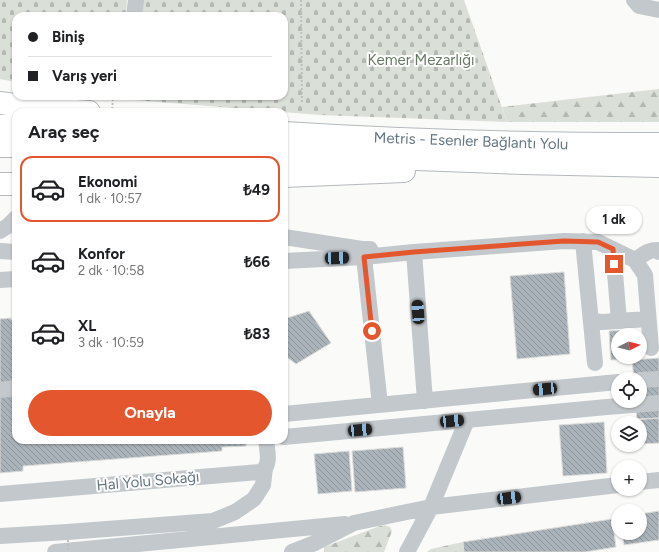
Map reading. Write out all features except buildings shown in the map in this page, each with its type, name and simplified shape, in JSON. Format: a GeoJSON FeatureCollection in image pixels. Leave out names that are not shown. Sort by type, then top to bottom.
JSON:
{"type":"FeatureCollection","features":[{"type":"Feature","properties":{"kind":"highway"},"geometry":{"type":"LineString","coordinates":[[0,104],[36,108]]}},
{"type":"Feature","properties":{"kind":"highway"},"geometry":{"type":"LineString","coordinates":[[0,126],[12,126]]}},
{"type":"Feature","properties":{"kind":"highway","name":"Metris - Esenler Bağlantı Yolu"},"geometry":{"type":"LineString","coordinates":[[288,133],[441,141],[563,144],[659,144]]}},
{"type":"Feature","properties":{"kind":"highway"},"geometry":{"type":"LineString","coordinates":[[0,146],[12,146]]}},
{"type":"Feature","properties":{"kind":"highway","name":"Metris - Esenler Bağlantı Yolu"},"geometry":{"type":"LineString","coordinates":[[288,154],[460,161],[659,166]]}},
{"type":"Feature","properties":{"kind":"highway","name":"Metris - Esenler Bağlantı Yolu"},"geometry":{"type":"LineString","coordinates":[[288,176],[402,172],[427,169],[460,161]]}},
{"type":"Feature","properties":{"kind":"street"},"geometry":{"type":"LineString","coordinates":[[134,12],[136,0]]}},
{"type":"Feature","properties":{"kind":"street"},"geometry":{"type":"LineString","coordinates":[[634,0],[639,6],[659,10]]}},
{"type":"Feature","properties":{"kind":"street"},"geometry":{"type":"LineString","coordinates":[[0,231],[12,222]]}},
{"type":"Feature","properties":{"kind":"street"},"geometry":{"type":"LineString","coordinates":[[0,239],[6,238],[12,234]]}},
{"type":"Feature","properties":{"kind":"street"},"geometry":{"type":"LineString","coordinates":[[288,238],[362,249],[516,239],[541,243]]}},
{"type":"Feature","properties":{"kind":"street"},"geometry":{"type":"LineString","coordinates":[[288,261],[364,257],[564,241],[598,242],[635,260],[644,276],[648,320],[653,342]]}},
{"type":"Feature","properties":{"kind":"street"},"geometry":{"type":"LineString","coordinates":[[583,241],[595,363]]}},
{"type":"Feature","properties":{"kind":"street"},"geometry":{"type":"LineString","coordinates":[[613,249],[619,321]]}},
{"type":"Feature","properties":{"kind":"street"},"geometry":{"type":"LineString","coordinates":[[635,260],[653,250],[659,250],[659,252]]}},
{"type":"Feature","properties":{"kind":"street"},"geometry":{"type":"LineString","coordinates":[[0,251],[12,252]]}},
{"type":"Feature","properties":{"kind":"street"},"geometry":{"type":"LineString","coordinates":[[414,252],[425,401]]}},
{"type":"Feature","properties":{"kind":"street"},"geometry":{"type":"LineString","coordinates":[[364,257],[380,405]]}},
{"type":"Feature","properties":{"kind":"street"},"geometry":{"type":"LineString","coordinates":[[0,280],[12,279]]}},
{"type":"Feature","properties":{"kind":"street"},"geometry":{"type":"LineString","coordinates":[[591,321],[648,320]]}},
{"type":"Feature","properties":{"kind":"street"},"geometry":{"type":"LineString","coordinates":[[647,380],[659,379]]}},
{"type":"Feature","properties":{"kind":"street"},"geometry":{"type":"LineString","coordinates":[[288,414],[611,383]]}},
{"type":"Feature","properties":{"kind":"street"},"geometry":{"type":"LineString","coordinates":[[0,390],[12,388]]}},
{"type":"Feature","properties":{"kind":"street"},"geometry":{"type":"LineString","coordinates":[[481,395],[484,418]]}},
{"type":"Feature","properties":{"kind":"street"},"geometry":{"type":"LineString","coordinates":[[288,437],[659,403]]}},
{"type":"Feature","properties":{"kind":"street"},"geometry":{"type":"LineString","coordinates":[[406,552],[431,508],[467,420]]}},
{"type":"Feature","properties":{"kind":"street"},"geometry":{"type":"LineString","coordinates":[[0,536],[213,521],[235,512],[254,499],[263,485],[265,468],[268,461],[266,444]]}},
{"type":"Feature","properties":{"kind":"street","name":"Hal Yolu Sokağı"},"geometry":{"type":"LineString","coordinates":[[0,494],[260,472],[265,468]]}},
{"type":"Feature","properties":{"kind":"street"},"geometry":{"type":"LineString","coordinates":[[647,481],[659,480]]}},
{"type":"Feature","properties":{"kind":"street"},"geometry":{"type":"LineString","coordinates":[[55,552],[354,523],[431,508],[611,485]]}},
{"type":"Feature","properties":{"kind":"street"},"geometry":{"type":"LineString","coordinates":[[292,552],[315,543],[354,523]]}},
{"type":"Feature","properties":{"kind":"path"},"geometry":{"type":"LineString","coordinates":[[301,0],[302,104]]}},
{"type":"Feature","properties":{"kind":"path"},"geometry":{"type":"LineString","coordinates":[[68,540],[68,552]]}},
{"type":"Feature","properties":{"kind":"green space"},"geometry":{"type":"Polygon","coordinates":[[[0,0],[127,0],[126,12],[12,12],[12,81],[0,79],[0,0]]]}},
{"type":"Feature","properties":{"kind":"green space","name":"Kemer Mezarlığı"},"geometry":{"type":"Polygon","coordinates":[[[143,0],[464,0],[507,122],[320,115],[288,112],[288,108],[233,108],[134,100],[288,100],[288,12],[142,12],[143,0]]]}},
{"type":"Feature","properties":{"kind":"green space"},"geometry":{"type":"Polygon","coordinates":[[[659,89],[659,122],[507,122],[502,107],[659,89]]]}},
{"type":"Feature","properties":{"kind":"green space"},"geometry":{"type":"Polygon","coordinates":[[[385,525],[390,527],[392,531],[384,552],[324,552],[324,547],[385,525]]]}},
{"type":"Feature","properties":{"kind":"green space"},"geometry":{"type":"Polygon","coordinates":[[[463,542],[464,552],[427,552],[431,549],[463,542]]]}},
{"type":"Feature","properties":{"kind":"route"},"geometry":{"type":"LineString","coordinates":[[372,331],[364,257],[564,241],[598,242],[613,249],[614,264]]}}]}
